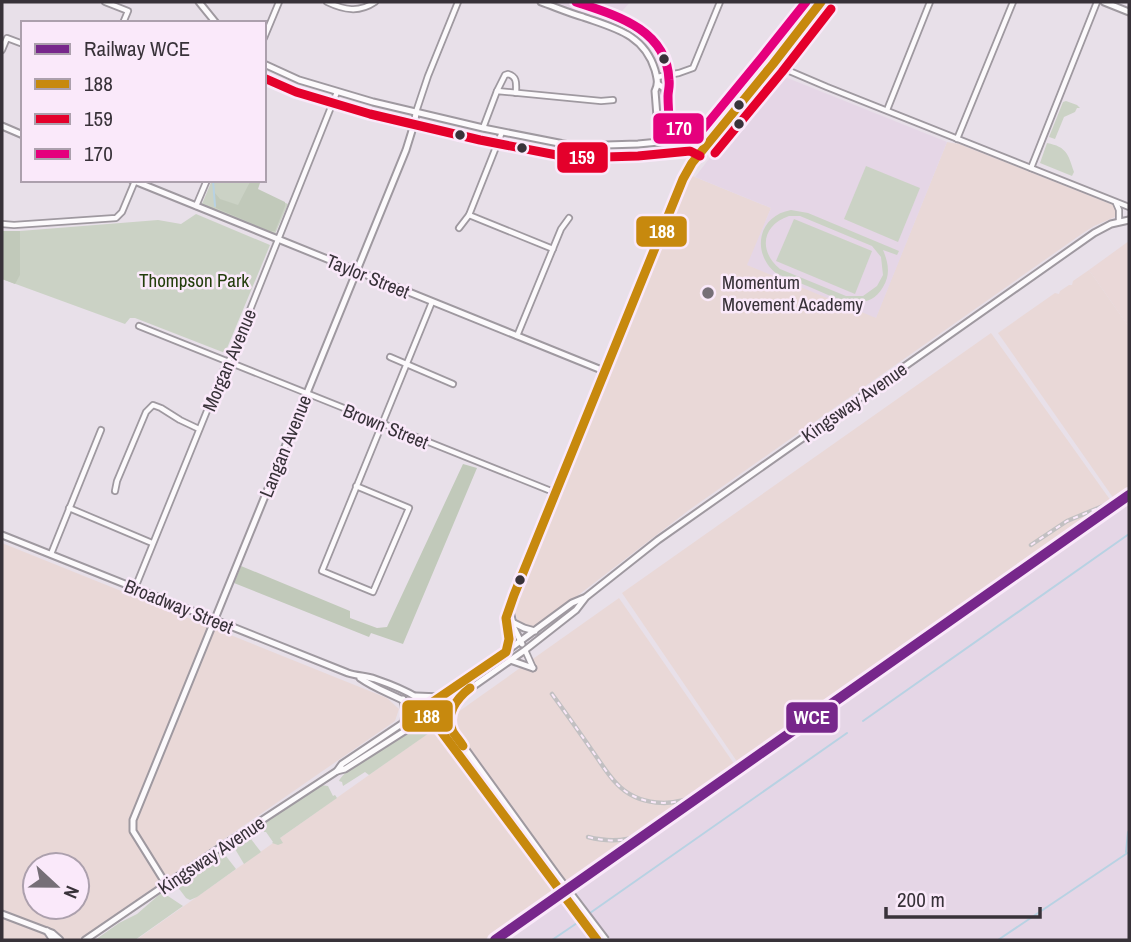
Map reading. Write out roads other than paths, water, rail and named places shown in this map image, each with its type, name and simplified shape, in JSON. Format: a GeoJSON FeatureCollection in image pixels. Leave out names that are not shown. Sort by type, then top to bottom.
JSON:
{"type":"FeatureCollection","features":[{"type":"Feature","properties":{"kind":"main road"},"geometry":{"type":"LineString","coordinates":[[199,2],[214,21]]}},
{"type":"Feature","properties":{"kind":"main road"},"geometry":{"type":"LineString","coordinates":[[541,2],[631,36],[647,51],[658,81],[664,89],[678,140]]}},
{"type":"Feature","properties":{"kind":"main road"},"geometry":{"type":"LineString","coordinates":[[506,652],[509,639],[506,618],[509,608],[688,169],[821,2]]}},
{"type":"Feature","properties":{"kind":"main road"},"geometry":{"type":"LineString","coordinates":[[1104,2],[1129,12]]}},
{"type":"Feature","properties":{"kind":"main road"},"geometry":{"type":"LineString","coordinates":[[266,65],[299,80],[384,105],[575,146],[695,139],[706,145]]}},
{"type":"Feature","properties":{"kind":"main road"},"geometry":{"type":"LineString","coordinates":[[658,81],[655,91],[659,142]]}},
{"type":"Feature","properties":{"kind":"main road","name":"Langan Avenue"},"geometry":{"type":"LineString","coordinates":[[166,884],[133,831],[134,820],[406,150],[416,112]]}},
{"type":"Feature","properties":{"kind":"main road"},"geometry":{"type":"LineString","coordinates":[[2,127],[21,134]]}},
{"type":"Feature","properties":{"kind":"main road","name":"Taylor Street"},"geometry":{"type":"LineString","coordinates":[[136,182],[604,371]]}},
{"type":"Feature","properties":{"kind":"main road","name":"Kingsway Avenue"},"geometry":{"type":"LineString","coordinates":[[85,940],[337,771],[345,769],[458,697],[525,650],[658,540],[735,484],[1094,233],[1129,220]]}},
{"type":"Feature","properties":{"kind":"main road","name":"Broadway Street"},"geometry":{"type":"LineString","coordinates":[[2,535],[358,676],[372,678],[416,696],[429,705],[451,729],[553,876]]}},
{"type":"Feature","properties":{"kind":"main road","name":"Kingsway Avenue"},"geometry":{"type":"LineString","coordinates":[[337,771],[342,764],[442,697],[572,603],[586,597]]}},
{"type":"Feature","properties":{"kind":"main road"},"geometry":{"type":"LineString","coordinates":[[509,608],[515,632],[525,650]]}},
{"type":"Feature","properties":{"kind":"main road"},"geometry":{"type":"LineString","coordinates":[[512,622],[535,631]]}},
{"type":"Feature","properties":{"kind":"main road"},"geometry":{"type":"LineString","coordinates":[[510,660],[533,668]]}},
{"type":"Feature","properties":{"kind":"main road","name":"Broadway Street"},"geometry":{"type":"LineString","coordinates":[[358,676],[368,684],[403,699],[428,716],[553,876]]}},
{"type":"Feature","properties":{"kind":"main road"},"geometry":{"type":"LineString","coordinates":[[416,696],[442,697]]}},
{"type":"Feature","properties":{"kind":"main road"},"geometry":{"type":"LineString","coordinates":[[451,729],[451,712],[458,697]]}},
{"type":"Feature","properties":{"kind":"main road"},"geometry":{"type":"LineString","coordinates":[[403,699],[404,722]]}},
{"type":"Feature","properties":{"kind":"main road"},"geometry":{"type":"LineString","coordinates":[[410,726],[438,728]]}},
{"type":"Feature","properties":{"kind":"main road"},"geometry":{"type":"LineString","coordinates":[[553,876],[597,940]]}},
{"type":"Feature","properties":{"kind":"main road"},"geometry":{"type":"LineString","coordinates":[[553,876],[606,940]]}},
{"type":"Feature","properties":{"kind":"main road"},"geometry":{"type":"LineString","coordinates":[[2,914],[47,931],[60,940]]}},
{"type":"Feature","properties":{"kind":"main road"},"geometry":{"type":"LineString","coordinates":[[47,931],[53,940]]}},
{"type":"Feature","properties":{"kind":"street"},"geometry":{"type":"LineString","coordinates":[[105,2],[128,11],[125,21]]}},
{"type":"Feature","properties":{"kind":"street"},"geometry":{"type":"LineString","coordinates":[[266,33],[279,2]]}},
{"type":"Feature","properties":{"kind":"street"},"geometry":{"type":"LineString","coordinates":[[327,2],[349,9],[367,7],[375,2]]}},
{"type":"Feature","properties":{"kind":"street","name":"Langan Avenue"},"geometry":{"type":"LineString","coordinates":[[416,112],[458,2]]}},
{"type":"Feature","properties":{"kind":"street"},"geometry":{"type":"LineString","coordinates":[[658,81],[692,68],[720,2]]}},
{"type":"Feature","properties":{"kind":"street"},"geometry":{"type":"LineString","coordinates":[[887,110],[930,2]]}},
{"type":"Feature","properties":{"kind":"street"},"geometry":{"type":"LineString","coordinates":[[957,139],[1013,2]]}},
{"type":"Feature","properties":{"kind":"street"},"geometry":{"type":"LineString","coordinates":[[1031,168],[1097,2]]}},
{"type":"Feature","properties":{"kind":"street"},"geometry":{"type":"LineString","coordinates":[[2,50],[7,38],[21,43]]}},
{"type":"Feature","properties":{"kind":"street"},"geometry":{"type":"LineString","coordinates":[[773,64],[1129,207]]}},
{"type":"Feature","properties":{"kind":"street"},"geometry":{"type":"LineString","coordinates":[[483,128],[505,75],[508,74],[516,80],[516,93]]}},
{"type":"Feature","properties":{"kind":"street"},"geometry":{"type":"LineString","coordinates":[[497,91],[613,100]]}},
{"type":"Feature","properties":{"kind":"street","name":"Morgan Avenue"},"geometry":{"type":"LineString","coordinates":[[135,588],[337,92]]}},
{"type":"Feature","properties":{"kind":"street"},"geometry":{"type":"LineString","coordinates":[[459,228],[469,215],[502,132]]}},
{"type":"Feature","properties":{"kind":"street"},"geometry":{"type":"LineString","coordinates":[[2,225],[113,218],[119,216],[134,182]]}},
{"type":"Feature","properties":{"kind":"street"},"geometry":{"type":"LineString","coordinates":[[196,206],[206,182]]}},
{"type":"Feature","properties":{"kind":"street"},"geometry":{"type":"LineString","coordinates":[[1113,200],[1119,209],[1119,222]]}},
{"type":"Feature","properties":{"kind":"street"},"geometry":{"type":"LineString","coordinates":[[469,215],[553,249]]}},
{"type":"Feature","properties":{"kind":"street"},"geometry":{"type":"LineString","coordinates":[[517,336],[561,229],[569,218]]}},
{"type":"Feature","properties":{"kind":"street"},"geometry":{"type":"LineString","coordinates":[[356,486],[409,508],[373,592],[322,570],[356,486],[382,425],[432,302]]}},
{"type":"Feature","properties":{"kind":"street","name":"Brown Street"},"geometry":{"type":"LineString","coordinates":[[139,326],[556,493]]}},
{"type":"Feature","properties":{"kind":"street"},"geometry":{"type":"LineString","coordinates":[[390,357],[453,383]]}},
{"type":"Feature","properties":{"kind":"street"},"geometry":{"type":"LineString","coordinates":[[115,491],[146,412],[153,405],[199,429]]}},
{"type":"Feature","properties":{"kind":"street"},"geometry":{"type":"LineString","coordinates":[[51,554],[101,430]]}},
{"type":"Feature","properties":{"kind":"street"},"geometry":{"type":"LineString","coordinates":[[69,508],[152,543]]}},
{"type":"Feature","properties":{"kind":"street"},"geometry":{"type":"LineString","coordinates":[[525,650],[533,668]]}},
{"type":"Feature","properties":{"kind":"waterway"},"geometry":{"type":"LineString","coordinates":[[213,182],[215,206]]}},
{"type":"Feature","properties":{"kind":"waterway"},"geometry":{"type":"LineString","coordinates":[[863,721],[1129,534]]}},
{"type":"Feature","properties":{"kind":"waterway"},"geometry":{"type":"LineString","coordinates":[[590,913],[847,733]]}},
{"type":"Feature","properties":{"kind":"waterway"},"geometry":{"type":"LineString","coordinates":[[1126,852],[1128,832]]}},
{"type":"Feature","properties":{"kind":"waterway"},"geometry":{"type":"LineString","coordinates":[[998,940],[1129,852]]}},
{"type":"Feature","properties":{"kind":"waterway"},"geometry":{"type":"LineString","coordinates":[[552,940],[580,921]]}},
{"type":"Feature","properties":{"kind":"railway"},"geometry":{"type":"LineString","coordinates":[[1031,545],[1067,521],[1120,499]]}},
{"type":"Feature","properties":{"kind":"railway"},"geometry":{"type":"LineString","coordinates":[[501,940],[1129,500]]}},
{"type":"Feature","properties":{"kind":"railway"},"geometry":{"type":"LineString","coordinates":[[552,694],[606,771],[625,791],[645,801],[656,803],[678,801],[699,794]]}},
{"type":"Feature","properties":{"kind":"railway"},"geometry":{"type":"LineString","coordinates":[[588,837],[616,840],[643,834]]}},
{"type":"Feature","properties":{"kind":"rail line","name":"WCE"},"geometry":{"type":"LineString","coordinates":[[495,940],[1129,495]]}},
{"type":"Feature","properties":{"kind":"place","name":"Momentum Movement Academy"},"geometry":{"type":"Point","coordinates":[708,293]}},
{"type":"Feature","properties":{"kind":"park label","name":"Thompson Park"},"geometry":{"type":"Point","coordinates":[194,280]}}]}
